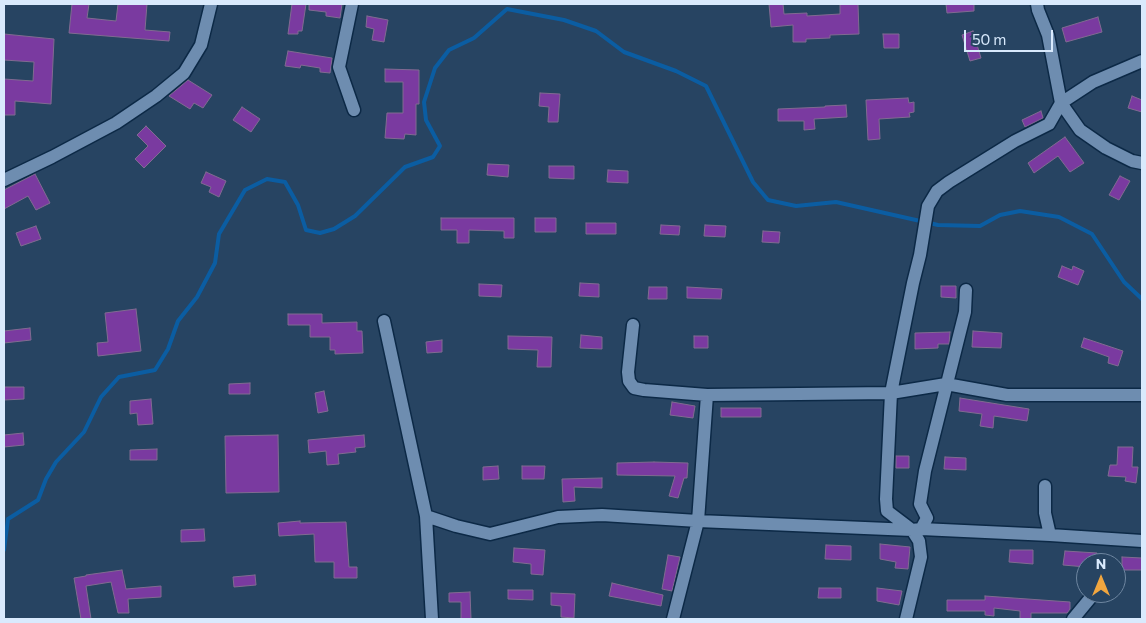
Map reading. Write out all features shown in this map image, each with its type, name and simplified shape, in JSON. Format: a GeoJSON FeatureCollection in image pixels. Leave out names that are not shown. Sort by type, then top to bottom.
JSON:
{"type":"FeatureCollection","features":[{"type":"Feature","properties":{"kind":"street"},"geometry":{"type":"LineString","coordinates":[[4,180],[52,158],[116,123],[156,96],[184,73],[201,45],[211,4]]}},
{"type":"Feature","properties":{"kind":"street"},"geometry":{"type":"LineString","coordinates":[[352,4],[339,67],[354,110]]}},
{"type":"Feature","properties":{"kind":"street"},"geometry":{"type":"LineString","coordinates":[[1038,4],[1038,10],[1048,35],[1060,103],[1080,130],[1106,148],[1132,161],[1142,163]]}},
{"type":"Feature","properties":{"kind":"street"},"geometry":{"type":"LineString","coordinates":[[906,619],[921,557],[916,529],[887,511],[891,393],[928,214],[928,206],[937,191],[949,182],[1049,124],[1060,103],[1093,82],[1142,61]]}},
{"type":"Feature","properties":{"kind":"street"},"geometry":{"type":"LineString","coordinates":[[916,529],[927,518],[920,504],[925,472],[964,312],[966,290]]}},
{"type":"Feature","properties":{"kind":"street"},"geometry":{"type":"LineString","coordinates":[[384,321],[426,516],[432,619]]}},
{"type":"Feature","properties":{"kind":"street"},"geometry":{"type":"LineString","coordinates":[[633,325],[628,372],[629,381],[634,388],[644,390],[707,394],[891,393],[946,384],[1007,395],[1142,395]]}},
{"type":"Feature","properties":{"kind":"street"},"geometry":{"type":"LineString","coordinates":[[673,619],[698,522],[707,394]]}},
{"type":"Feature","properties":{"kind":"street"},"geometry":{"type":"LineString","coordinates":[[1045,486],[1045,513],[1050,535]]}},
{"type":"Feature","properties":{"kind":"street"},"geometry":{"type":"LineString","coordinates":[[426,516],[456,526],[490,534],[558,517],[602,515],[698,522],[916,529],[1142,541]]}},
{"type":"Feature","properties":{"kind":"street"},"geometry":{"type":"LineString","coordinates":[[1073,619],[1086,603]]}},
{"type":"Feature","properties":{"kind":"building"},"geometry":{"type":"Polygon","coordinates":[[[72,4],[89,4],[87,18],[116,21],[118,4],[147,4],[145,30],[170,32],[169,41],[69,33],[72,4]]]}},
{"type":"Feature","properties":{"kind":"building"},"geometry":{"type":"Polygon","coordinates":[[[292,4],[306,4],[302,31],[298,31],[298,34],[288,34],[292,4]]]}},
{"type":"Feature","properties":{"kind":"building"},"geometry":{"type":"Polygon","coordinates":[[[309,4],[342,4],[340,18],[326,16],[326,12],[309,10],[309,4]]]}},
{"type":"Feature","properties":{"kind":"building"},"geometry":{"type":"Polygon","coordinates":[[[769,4],[783,4],[784,14],[807,13],[807,16],[840,14],[840,4],[858,4],[859,34],[830,35],[830,38],[806,39],[806,42],[793,42],[793,25],[771,27],[769,4]]]}},
{"type":"Feature","properties":{"kind":"building"},"geometry":{"type":"Polygon","coordinates":[[[946,4],[974,4],[974,11],[947,13],[946,4]]]}},
{"type":"Feature","properties":{"kind":"building"},"geometry":{"type":"Polygon","coordinates":[[[367,16],[388,20],[384,42],[372,40],[374,29],[366,27],[367,16]]]}},
{"type":"Feature","properties":{"kind":"building"},"geometry":{"type":"Polygon","coordinates":[[[1098,17],[1102,32],[1066,42],[1062,28],[1098,17]]]}},
{"type":"Feature","properties":{"kind":"building"},"geometry":{"type":"Polygon","coordinates":[[[973,31],[981,58],[970,61],[962,35],[973,31]]]}},
{"type":"Feature","properties":{"kind":"building"},"geometry":{"type":"Polygon","coordinates":[[[4,34],[54,39],[51,104],[15,101],[15,115],[4,115],[4,79],[33,81],[34,62],[4,60],[4,34]]]}},
{"type":"Feature","properties":{"kind":"building"},"geometry":{"type":"Polygon","coordinates":[[[883,34],[899,34],[899,48],[884,48],[883,34]]]}},
{"type":"Feature","properties":{"kind":"building"},"geometry":{"type":"Polygon","coordinates":[[[288,51],[332,58],[330,73],[320,72],[320,68],[301,65],[300,68],[285,66],[288,51]]]}},
{"type":"Feature","properties":{"kind":"building"},"geometry":{"type":"Polygon","coordinates":[[[385,69],[419,70],[419,104],[416,104],[416,135],[405,134],[404,139],[385,138],[387,113],[403,113],[403,82],[385,82],[385,69]]]}},
{"type":"Feature","properties":{"kind":"building"},"geometry":{"type":"Polygon","coordinates":[[[188,80],[212,95],[203,108],[194,103],[190,109],[169,96],[188,80]]]}},
{"type":"Feature","properties":{"kind":"building"},"geometry":{"type":"Polygon","coordinates":[[[540,93],[560,94],[558,122],[548,122],[549,107],[539,106],[540,93]]]}},
{"type":"Feature","properties":{"kind":"building"},"geometry":{"type":"Polygon","coordinates":[[[1132,96],[1142,100],[1142,112],[1128,108],[1132,96]]]}},
{"type":"Feature","properties":{"kind":"building"},"geometry":{"type":"Polygon","coordinates":[[[908,98],[909,103],[914,102],[914,112],[909,113],[910,117],[879,119],[880,139],[868,140],[866,100],[908,98]]]}},
{"type":"Feature","properties":{"kind":"building"},"geometry":{"type":"Polygon","coordinates":[[[846,105],[847,117],[814,119],[815,129],[804,130],[804,121],[778,121],[778,109],[846,105]]]}},
{"type":"Feature","properties":{"kind":"building"},"geometry":{"type":"Polygon","coordinates":[[[242,107],[260,119],[251,132],[233,120],[242,107]]]}},
{"type":"Feature","properties":{"kind":"building"},"geometry":{"type":"Polygon","coordinates":[[[1041,111],[1043,118],[1025,127],[1022,120],[1041,111]]]}},
{"type":"Feature","properties":{"kind":"building"},"geometry":{"type":"Polygon","coordinates":[[[146,126],[166,146],[144,168],[135,159],[148,146],[137,135],[146,126]]]}},
{"type":"Feature","properties":{"kind":"building"},"geometry":{"type":"Polygon","coordinates":[[[1065,137],[1084,163],[1070,172],[1058,156],[1034,173],[1028,163],[1065,137]]]}},
{"type":"Feature","properties":{"kind":"building"},"geometry":{"type":"Polygon","coordinates":[[[488,164],[509,165],[508,177],[487,175],[488,164]]]}},
{"type":"Feature","properties":{"kind":"building"},"geometry":{"type":"Polygon","coordinates":[[[549,166],[574,166],[574,179],[549,178],[549,166]]]}},
{"type":"Feature","properties":{"kind":"building"},"geometry":{"type":"Polygon","coordinates":[[[608,170],[628,171],[628,183],[607,182],[608,170]]]}},
{"type":"Feature","properties":{"kind":"building"},"geometry":{"type":"Polygon","coordinates":[[[206,172],[226,181],[219,197],[209,192],[211,187],[201,183],[206,172]]]}},
{"type":"Feature","properties":{"kind":"building"},"geometry":{"type":"Polygon","coordinates":[[[35,174],[50,203],[36,210],[28,196],[4,209],[4,190],[35,174]]]}},
{"type":"Feature","properties":{"kind":"building"},"geometry":{"type":"Polygon","coordinates":[[[1120,176],[1130,181],[1119,200],[1109,195],[1120,176]]]}},
{"type":"Feature","properties":{"kind":"building"},"geometry":{"type":"Polygon","coordinates":[[[441,218],[514,218],[514,238],[504,238],[504,231],[469,230],[469,243],[457,243],[457,230],[441,230],[441,218]]]}},
{"type":"Feature","properties":{"kind":"building"},"geometry":{"type":"Polygon","coordinates":[[[535,218],[556,218],[556,232],[535,232],[535,218]]]}},
{"type":"Feature","properties":{"kind":"building"},"geometry":{"type":"Polygon","coordinates":[[[586,223],[616,223],[616,234],[586,234],[586,223]]]}},
{"type":"Feature","properties":{"kind":"building"},"geometry":{"type":"Polygon","coordinates":[[[661,225],[680,226],[679,235],[660,234],[661,225]]]}},
{"type":"Feature","properties":{"kind":"building"},"geometry":{"type":"Polygon","coordinates":[[[705,225],[726,226],[725,237],[704,236],[705,225]]]}},
{"type":"Feature","properties":{"kind":"building"},"geometry":{"type":"Polygon","coordinates":[[[36,226],[41,239],[21,246],[16,233],[36,226]]]}},
{"type":"Feature","properties":{"kind":"building"},"geometry":{"type":"Polygon","coordinates":[[[763,231],[780,232],[779,243],[762,242],[763,231]]]}},
{"type":"Feature","properties":{"kind":"building"},"geometry":{"type":"Polygon","coordinates":[[[1062,266],[1072,270],[1073,266],[1084,271],[1078,285],[1058,277],[1062,266]]]}},
{"type":"Feature","properties":{"kind":"building"},"geometry":{"type":"Polygon","coordinates":[[[580,283],[599,284],[599,297],[579,296],[580,283]]]}},
{"type":"Feature","properties":{"kind":"building"},"geometry":{"type":"Polygon","coordinates":[[[479,284],[502,285],[501,297],[479,296],[479,284]]]}},
{"type":"Feature","properties":{"kind":"building"},"geometry":{"type":"Polygon","coordinates":[[[941,286],[956,286],[956,298],[941,297],[941,286]]]}},
{"type":"Feature","properties":{"kind":"building"},"geometry":{"type":"Polygon","coordinates":[[[649,287],[667,287],[667,299],[648,299],[649,287]]]}},
{"type":"Feature","properties":{"kind":"building"},"geometry":{"type":"Polygon","coordinates":[[[687,287],[722,289],[721,299],[687,298],[687,287]]]}},
{"type":"Feature","properties":{"kind":"building"},"geometry":{"type":"Polygon","coordinates":[[[136,309],[141,351],[98,356],[97,343],[108,342],[105,313],[136,309]]]}},
{"type":"Feature","properties":{"kind":"building"},"geometry":{"type":"Polygon","coordinates":[[[288,314],[322,314],[322,323],[357,322],[357,331],[362,331],[363,353],[335,354],[335,350],[330,350],[330,337],[310,337],[310,325],[288,325],[288,314]]]}},
{"type":"Feature","properties":{"kind":"building"},"geometry":{"type":"Polygon","coordinates":[[[30,328],[31,340],[4,343],[4,331],[30,328]]]}},
{"type":"Feature","properties":{"kind":"building"},"geometry":{"type":"Polygon","coordinates":[[[973,331],[1002,333],[1001,348],[972,347],[973,331]]]}},
{"type":"Feature","properties":{"kind":"building"},"geometry":{"type":"Polygon","coordinates":[[[950,332],[949,344],[938,344],[938,348],[915,349],[915,333],[950,332]]]}},
{"type":"Feature","properties":{"kind":"building"},"geometry":{"type":"Polygon","coordinates":[[[581,335],[602,337],[602,349],[580,348],[581,335]]]}},
{"type":"Feature","properties":{"kind":"building"},"geometry":{"type":"Polygon","coordinates":[[[508,336],[552,337],[551,367],[537,367],[538,350],[508,349],[508,336]]]}},
{"type":"Feature","properties":{"kind":"building"},"geometry":{"type":"Polygon","coordinates":[[[694,336],[708,336],[708,348],[694,348],[694,336]]]}},
{"type":"Feature","properties":{"kind":"building"},"geometry":{"type":"Polygon","coordinates":[[[1084,338],[1123,351],[1118,366],[1108,363],[1109,357],[1081,347],[1084,338]]]}},
{"type":"Feature","properties":{"kind":"building"},"geometry":{"type":"Polygon","coordinates":[[[442,340],[442,352],[427,353],[426,342],[442,340]]]}},
{"type":"Feature","properties":{"kind":"building"},"geometry":{"type":"Polygon","coordinates":[[[250,383],[250,394],[229,394],[229,384],[250,383]]]}},
{"type":"Feature","properties":{"kind":"building"},"geometry":{"type":"Polygon","coordinates":[[[4,387],[24,387],[24,399],[4,400],[4,387]]]}},
{"type":"Feature","properties":{"kind":"building"},"geometry":{"type":"Polygon","coordinates":[[[324,391],[328,411],[318,413],[315,393],[324,391]]]}},
{"type":"Feature","properties":{"kind":"building"},"geometry":{"type":"Polygon","coordinates":[[[960,398],[1029,409],[1027,421],[994,416],[993,428],[980,426],[982,414],[959,411],[960,398]]]}},
{"type":"Feature","properties":{"kind":"building"},"geometry":{"type":"Polygon","coordinates":[[[151,399],[153,424],[138,425],[137,413],[130,414],[130,401],[151,399]]]}},
{"type":"Feature","properties":{"kind":"building"},"geometry":{"type":"Polygon","coordinates":[[[672,402],[695,406],[693,418],[670,415],[672,402]]]}},
{"type":"Feature","properties":{"kind":"building"},"geometry":{"type":"Polygon","coordinates":[[[721,408],[761,408],[761,417],[721,417],[721,408]]]}},
{"type":"Feature","properties":{"kind":"building"},"geometry":{"type":"Polygon","coordinates":[[[23,433],[24,445],[4,447],[4,435],[23,433]]]}},
{"type":"Feature","properties":{"kind":"building"},"geometry":{"type":"Polygon","coordinates":[[[278,435],[279,492],[226,493],[225,436],[278,435]]]}},
{"type":"Feature","properties":{"kind":"building"},"geometry":{"type":"Polygon","coordinates":[[[364,435],[365,447],[355,448],[356,452],[338,454],[339,464],[327,465],[326,451],[309,453],[308,440],[364,435]]]}},
{"type":"Feature","properties":{"kind":"building"},"geometry":{"type":"Polygon","coordinates":[[[1118,447],[1133,447],[1132,467],[1138,467],[1136,483],[1125,481],[1126,477],[1108,476],[1110,465],[1117,465],[1118,447]]]}},
{"type":"Feature","properties":{"kind":"building"},"geometry":{"type":"Polygon","coordinates":[[[157,449],[157,460],[130,460],[130,450],[157,449]]]}},
{"type":"Feature","properties":{"kind":"building"},"geometry":{"type":"Polygon","coordinates":[[[896,456],[909,456],[909,468],[896,468],[896,456]]]}},
{"type":"Feature","properties":{"kind":"building"},"geometry":{"type":"Polygon","coordinates":[[[945,457],[966,458],[966,470],[944,469],[945,457]]]}},
{"type":"Feature","properties":{"kind":"building"},"geometry":{"type":"Polygon","coordinates":[[[617,463],[688,463],[687,478],[684,478],[678,498],[669,496],[675,476],[617,475],[617,463]]]}},
{"type":"Feature","properties":{"kind":"building"},"geometry":{"type":"Polygon","coordinates":[[[498,466],[499,479],[483,480],[483,467],[498,466]]]}},
{"type":"Feature","properties":{"kind":"building"},"geometry":{"type":"Polygon","coordinates":[[[522,466],[545,466],[544,479],[522,479],[522,466]]]}},
{"type":"Feature","properties":{"kind":"building"},"geometry":{"type":"Polygon","coordinates":[[[602,478],[602,488],[574,487],[575,501],[563,502],[562,479],[602,478]]]}},
{"type":"Feature","properties":{"kind":"building"},"geometry":{"type":"Polygon","coordinates":[[[300,521],[300,523],[346,522],[349,567],[357,567],[357,578],[334,578],[334,562],[315,562],[314,534],[279,536],[278,523],[300,521]]]}},
{"type":"Feature","properties":{"kind":"building"},"geometry":{"type":"Polygon","coordinates":[[[204,529],[205,541],[181,542],[181,530],[204,529]]]}},
{"type":"Feature","properties":{"kind":"building"},"geometry":{"type":"Polygon","coordinates":[[[880,544],[910,547],[908,569],[895,568],[896,562],[880,559],[880,544]]]}},
{"type":"Feature","properties":{"kind":"building"},"geometry":{"type":"Polygon","coordinates":[[[826,545],[851,546],[851,560],[825,559],[826,545]]]}},
{"type":"Feature","properties":{"kind":"building"},"geometry":{"type":"Polygon","coordinates":[[[514,548],[545,550],[543,575],[531,574],[531,564],[513,562],[514,548]]]}},
{"type":"Feature","properties":{"kind":"building"},"geometry":{"type":"Polygon","coordinates":[[[1010,550],[1033,550],[1033,564],[1009,562],[1010,550]]]}},
{"type":"Feature","properties":{"kind":"building"},"geometry":{"type":"Polygon","coordinates":[[[1065,551],[1097,553],[1076,553],[1076,566],[1063,565],[1065,551]]]}},
{"type":"Feature","properties":{"kind":"building"},"geometry":{"type":"Polygon","coordinates":[[[668,555],[680,557],[672,591],[662,589],[668,555]]]}},
{"type":"Feature","properties":{"kind":"building"},"geometry":{"type":"Polygon","coordinates":[[[1126,557],[1142,558],[1142,570],[1126,570],[1126,557]]]}},
{"type":"Feature","properties":{"kind":"building"},"geometry":{"type":"Polygon","coordinates":[[[122,570],[126,589],[161,586],[161,597],[128,599],[129,613],[118,613],[111,582],[86,586],[91,619],[81,619],[74,578],[122,570]]]}},
{"type":"Feature","properties":{"kind":"building"},"geometry":{"type":"Polygon","coordinates":[[[255,575],[256,585],[234,587],[233,577],[255,575]]]}},
{"type":"Feature","properties":{"kind":"building"},"geometry":{"type":"Polygon","coordinates":[[[612,583],[663,595],[661,606],[609,596],[612,583]]]}},
{"type":"Feature","properties":{"kind":"building"},"geometry":{"type":"Polygon","coordinates":[[[819,588],[841,588],[841,598],[818,598],[819,588]]]}},
{"type":"Feature","properties":{"kind":"building"},"geometry":{"type":"Polygon","coordinates":[[[877,588],[902,591],[899,605],[877,601],[877,588]]]}},
{"type":"Feature","properties":{"kind":"building"},"geometry":{"type":"Polygon","coordinates":[[[508,590],[533,590],[533,600],[508,599],[508,590]]]}},
{"type":"Feature","properties":{"kind":"building"},"geometry":{"type":"Polygon","coordinates":[[[470,592],[471,619],[461,619],[461,602],[449,602],[449,593],[470,592]]]}},
{"type":"Feature","properties":{"kind":"building"},"geometry":{"type":"Polygon","coordinates":[[[551,593],[575,594],[574,618],[561,617],[561,606],[551,605],[551,593]]]}},
{"type":"Feature","properties":{"kind":"building"},"geometry":{"type":"Polygon","coordinates":[[[985,596],[1070,602],[1070,609],[1067,613],[1031,613],[1031,619],[1020,619],[1020,611],[994,608],[994,616],[985,615],[985,611],[947,611],[947,600],[985,600],[985,596]]]}},
{"type":"Feature","properties":{"kind":"waterway"},"geometry":{"type":"LineString","coordinates":[[4,550],[8,519],[38,500],[46,479],[56,462],[84,432],[101,397],[119,377],[155,370],[168,349],[178,321],[197,297],[215,263],[219,234],[245,190],[267,179],[285,182],[298,205],[306,230],[320,233],[334,229],[355,216],[405,167],[433,157],[440,146],[426,120],[424,102],[435,68],[449,50],[474,38],[507,9],[564,20],[596,31],[624,52],[676,71],[706,86],[753,182],[768,200],[796,206],[836,202],[938,225],[980,226],[1000,215],[1020,211],[1059,217],[1092,234],[1124,282],[1142,299]]}}]}
